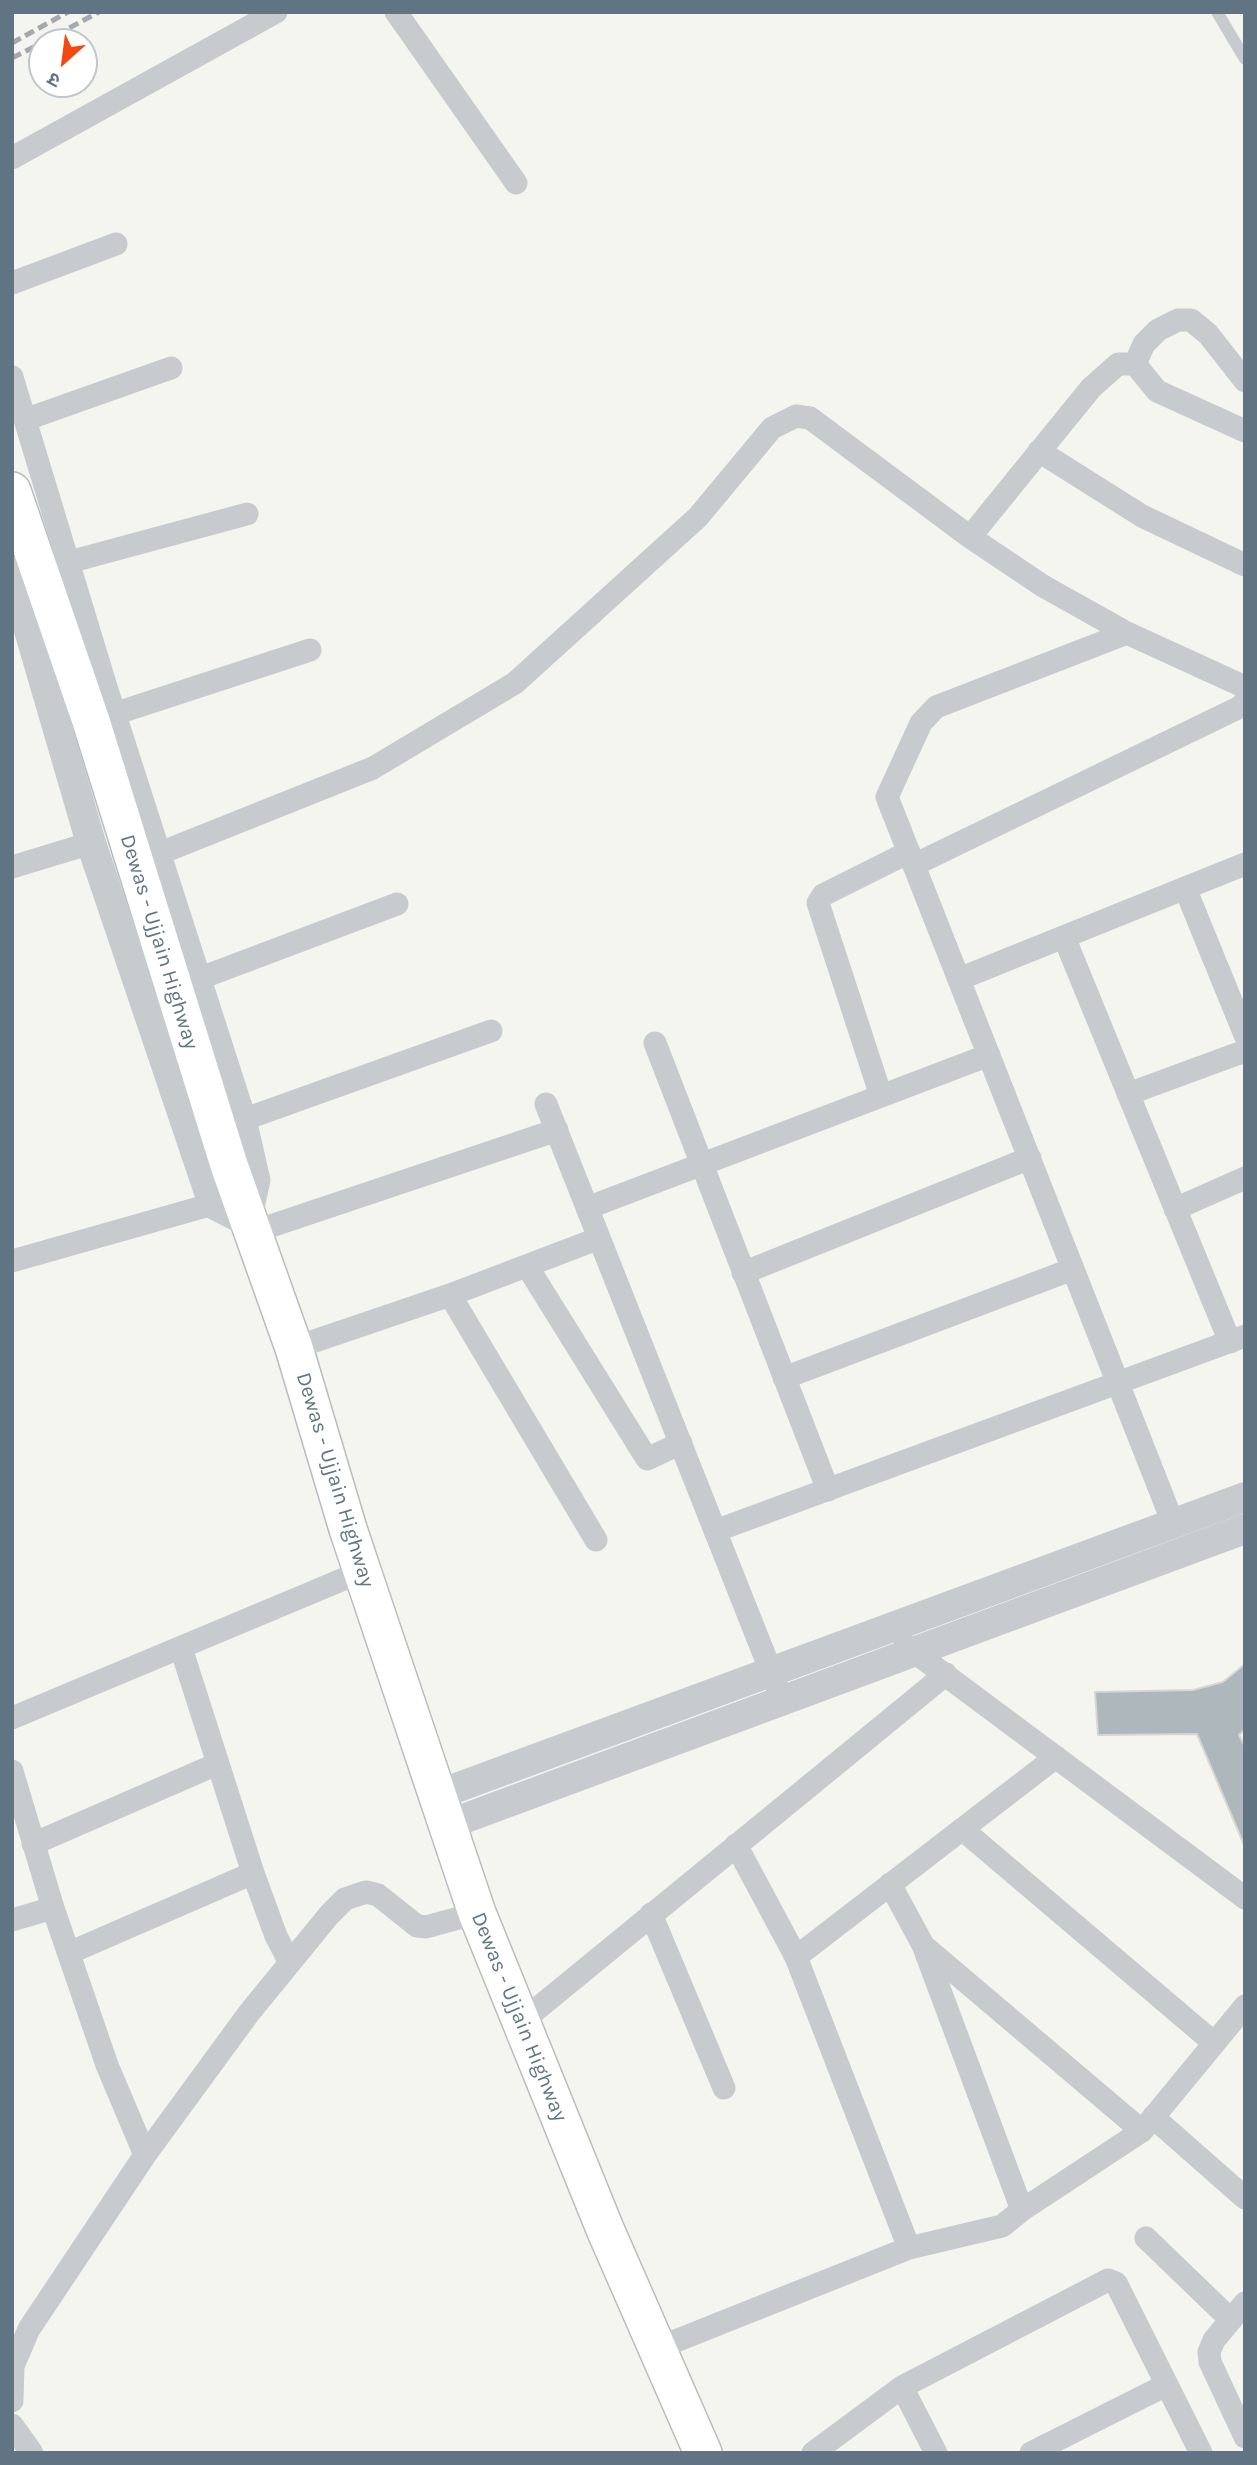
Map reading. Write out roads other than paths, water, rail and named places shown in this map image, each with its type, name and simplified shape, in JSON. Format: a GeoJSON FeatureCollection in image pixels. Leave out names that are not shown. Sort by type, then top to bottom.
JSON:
{"type":"FeatureCollection","features":[{"type":"Feature","properties":{"kind":"main road","name":"Dewas - Ujjain Highway"},"geometry":{"type":"LineString","coordinates":[[12,491],[98,742],[229,1165],[294,1348],[363,1571],[477,1913],[604,2229],[703,2453]]}},
{"type":"Feature","properties":{"kind":"street"},"geometry":{"type":"LineString","coordinates":[[12,158],[276,12]]}},
{"type":"Feature","properties":{"kind":"street"},"geometry":{"type":"LineString","coordinates":[[396,12],[516,183]]}},
{"type":"Feature","properties":{"kind":"street"},"geometry":{"type":"LineString","coordinates":[[12,283],[116,244]]}},
{"type":"Feature","properties":{"kind":"street"},"geometry":{"type":"LineString","coordinates":[[1135,364],[1144,344],[1158,330],[1178,320],[1192,320],[1208,334],[1245,381]]}},
{"type":"Feature","properties":{"kind":"street"},"geometry":{"type":"LineString","coordinates":[[970,537],[1091,388],[1118,364],[1135,364]]}},
{"type":"Feature","properties":{"kind":"street"},"geometry":{"type":"LineString","coordinates":[[1135,364],[1157,391],[1245,431]]}},
{"type":"Feature","properties":{"kind":"street"},"geometry":{"type":"LineString","coordinates":[[27,419],[172,368]]}},
{"type":"Feature","properties":{"kind":"street"},"geometry":{"type":"LineString","coordinates":[[12,377],[27,419],[114,714],[244,1119],[259,1180],[251,1228]]}},
{"type":"Feature","properties":{"kind":"street"},"geometry":{"type":"LineString","coordinates":[[159,854],[373,768],[515,683],[698,517],[772,428],[796,416],[810,418],[970,537],[1044,586],[1127,633],[1245,687]]}},
{"type":"Feature","properties":{"kind":"street"},"geometry":{"type":"LineString","coordinates":[[1040,451],[1142,516],[1243,561]]}},
{"type":"Feature","properties":{"kind":"street"},"geometry":{"type":"LineString","coordinates":[[69,562],[247,514]]}},
{"type":"Feature","properties":{"kind":"street"},"geometry":{"type":"LineString","coordinates":[[12,572],[92,843],[213,1204],[251,1228]]}},
{"type":"Feature","properties":{"kind":"street"},"geometry":{"type":"LineString","coordinates":[[1127,633],[936,707],[921,723],[887,796],[1185,1552]]}},
{"type":"Feature","properties":{"kind":"street"},"geometry":{"type":"LineString","coordinates":[[114,714],[310,650]]}},
{"type":"Feature","properties":{"kind":"street"},"geometry":{"type":"LineString","coordinates":[[881,1096],[818,903],[823,895],[911,858],[1240,707],[1245,702]]}},
{"type":"Feature","properties":{"kind":"street"},"geometry":{"type":"LineString","coordinates":[[12,867],[92,843]]}},
{"type":"Feature","properties":{"kind":"street"},"geometry":{"type":"LineString","coordinates":[[959,979],[1245,864]]}},
{"type":"Feature","properties":{"kind":"street"},"geometry":{"type":"LineString","coordinates":[[1185,888],[1245,1035]]}},
{"type":"Feature","properties":{"kind":"street"},"geometry":{"type":"LineString","coordinates":[[198,979],[397,905]]}},
{"type":"Feature","properties":{"kind":"street"},"geometry":{"type":"LineString","coordinates":[[715,1531],[1237,1339],[1175,1209],[1064,937]]}},
{"type":"Feature","properties":{"kind":"street"},"geometry":{"type":"LineString","coordinates":[[244,1119],[491,1031]]}},
{"type":"Feature","properties":{"kind":"street"},"geometry":{"type":"LineString","coordinates":[[655,1043],[828,1490]]}},
{"type":"Feature","properties":{"kind":"street"},"geometry":{"type":"LineString","coordinates":[[1128,1094],[1245,1051]]}},
{"type":"Feature","properties":{"kind":"street"},"geometry":{"type":"LineString","coordinates":[[587,1208],[989,1055]]}},
{"type":"Feature","properties":{"kind":"street"},"geometry":{"type":"LineString","coordinates":[[546,1104],[597,1239],[783,1702]]}},
{"type":"Feature","properties":{"kind":"street"},"geometry":{"type":"LineString","coordinates":[[251,1228],[557,1130]]}},
{"type":"Feature","properties":{"kind":"street"},"geometry":{"type":"LineString","coordinates":[[743,1273],[1030,1158]]}},
{"type":"Feature","properties":{"kind":"street"},"geometry":{"type":"LineString","coordinates":[[1175,1209],[1245,1178]]}},
{"type":"Feature","properties":{"kind":"street"},"geometry":{"type":"LineString","coordinates":[[12,1261],[213,1204]]}},
{"type":"Feature","properties":{"kind":"street"},"geometry":{"type":"LineString","coordinates":[[294,1348],[450,1295],[597,1239]]}},
{"type":"Feature","properties":{"kind":"street"},"geometry":{"type":"LineString","coordinates":[[527,1266],[647,1459],[681,1443]]}},
{"type":"Feature","properties":{"kind":"street"},"geometry":{"type":"LineString","coordinates":[[784,1378],[1073,1269]]}},
{"type":"Feature","properties":{"kind":"street"},"geometry":{"type":"LineString","coordinates":[[450,1295],[596,1540]]}},
{"type":"Feature","properties":{"kind":"street"},"geometry":{"type":"LineString","coordinates":[[442,1810],[772,1673],[1245,1497]]}},
{"type":"Feature","properties":{"kind":"street"},"geometry":{"type":"LineString","coordinates":[[442,1810],[783,1702],[1245,1529]]}},
{"type":"Feature","properties":{"kind":"street"},"geometry":{"type":"LineString","coordinates":[[12,1718],[363,1571]]}},
{"type":"Feature","properties":{"kind":"street"},"geometry":{"type":"LineString","coordinates":[[884,1631],[946,1674],[1245,1898]]}},
{"type":"Feature","properties":{"kind":"street"},"geometry":{"type":"LineString","coordinates":[[181,1648],[253,1873],[276,1936],[289,1961]]}},
{"type":"Feature","properties":{"kind":"street"},"geometry":{"type":"LineString","coordinates":[[521,2022],[946,1674]]}},
{"type":"Feature","properties":{"kind":"street"},"geometry":{"type":"LineString","coordinates":[[796,1956],[1056,1757]]}},
{"type":"Feature","properties":{"kind":"street"},"geometry":{"type":"LineString","coordinates":[[33,1844],[217,1764]]}},
{"type":"Feature","properties":{"kind":"street"},"geometry":{"type":"LineString","coordinates":[[12,1771],[53,1908],[107,2064],[145,2155]]}},
{"type":"Feature","properties":{"kind":"street"},"geometry":{"type":"LineString","coordinates":[[962,1829],[1214,2043]]}},
{"type":"Feature","properties":{"kind":"street"},"geometry":{"type":"LineString","coordinates":[[736,1845],[796,1956],[909,2248]]}},
{"type":"Feature","properties":{"kind":"street"},"geometry":{"type":"LineString","coordinates":[[69,1953],[253,1873]]}},
{"type":"Feature","properties":{"kind":"street"},"geometry":{"type":"LineString","coordinates":[[890,1884],[923,1945],[1023,2210]]}},
{"type":"Feature","properties":{"kind":"street"},"geometry":{"type":"LineString","coordinates":[[12,2401],[13,2366],[23,2339],[145,2155],[289,1961],[345,1899],[357,1893],[378,1895],[417,1926],[426,1927],[477,1913]]}},
{"type":"Feature","properties":{"kind":"street"},"geometry":{"type":"LineString","coordinates":[[12,1920],[53,1908]]}},
{"type":"Feature","properties":{"kind":"street"},"geometry":{"type":"LineString","coordinates":[[651,1914],[724,2088]]}},
{"type":"Feature","properties":{"kind":"street"},"geometry":{"type":"LineString","coordinates":[[923,1945],[1147,2124],[1245,2197]]}},
{"type":"Feature","properties":{"kind":"street"},"geometry":{"type":"LineString","coordinates":[[658,2348],[909,2248],[1002,2226],[1147,2124],[1245,2006]]}},
{"type":"Feature","properties":{"kind":"street"},"geometry":{"type":"LineString","coordinates":[[1146,2238],[1238,2312],[1214,2340],[1209,2352],[1210,2362],[1245,2437]]}},
{"type":"Feature","properties":{"kind":"street"},"geometry":{"type":"LineString","coordinates":[[813,2453],[902,2387],[1108,2280],[1116,2283],[1201,2453]]}},
{"type":"Feature","properties":{"kind":"street"},"geometry":{"type":"LineString","coordinates":[[1031,2453],[1166,2385]]}},
{"type":"Feature","properties":{"kind":"street"},"geometry":{"type":"LineString","coordinates":[[902,2387],[936,2453]]}},
{"type":"Feature","properties":{"kind":"street"},"geometry":{"type":"LineString","coordinates":[[13,2427],[31,2452]]}},
{"type":"Feature","properties":{"kind":"lane"},"geometry":{"type":"LineString","coordinates":[[1217,12],[1245,60]]}},
{"type":"Feature","properties":{"kind":"railway"},"geometry":{"type":"LineString","coordinates":[[12,43],[68,12]]}},
{"type":"Feature","properties":{"kind":"railway"},"geometry":{"type":"LineString","coordinates":[[69,28],[99,12]]}},
{"type":"Feature","properties":{"kind":"railway"},"geometry":{"type":"LineString","coordinates":[[12,58],[28,50]]}}]}
